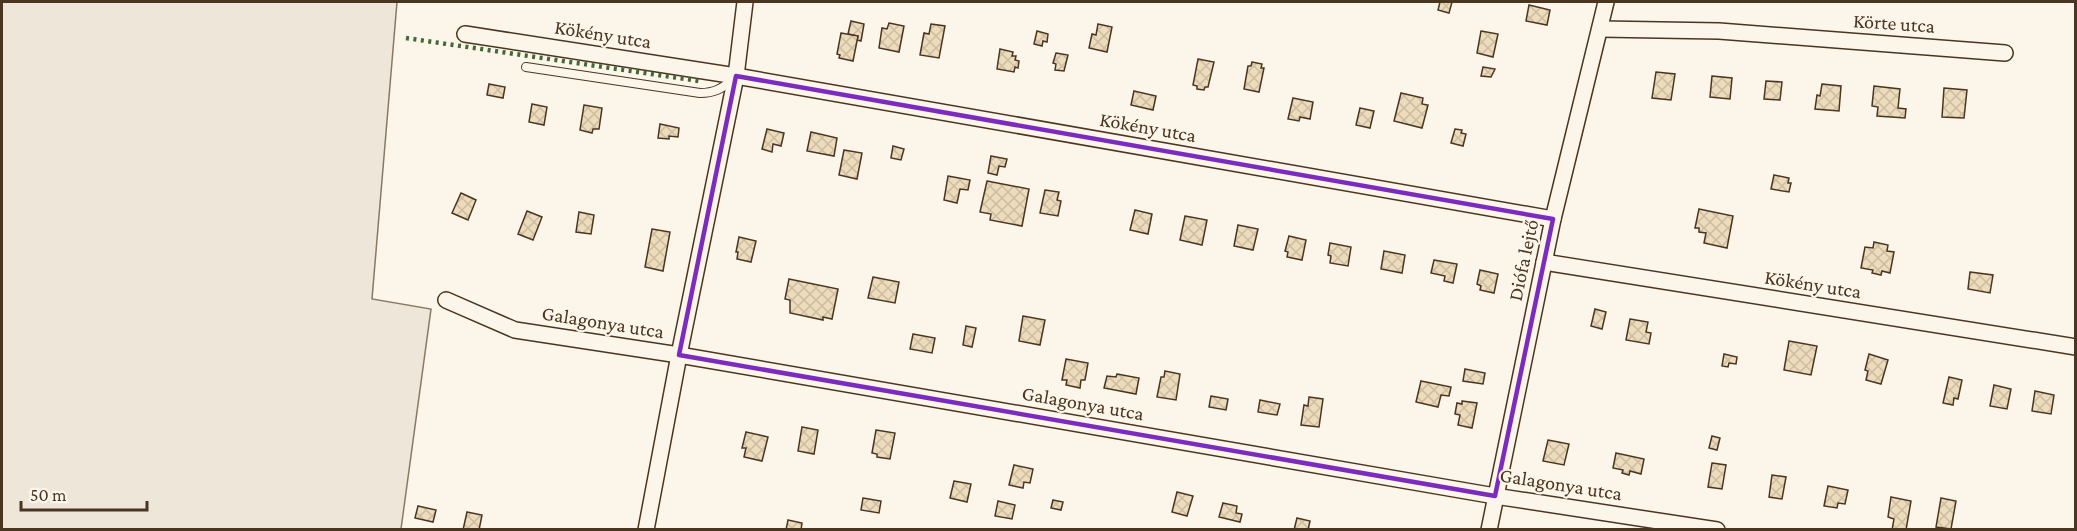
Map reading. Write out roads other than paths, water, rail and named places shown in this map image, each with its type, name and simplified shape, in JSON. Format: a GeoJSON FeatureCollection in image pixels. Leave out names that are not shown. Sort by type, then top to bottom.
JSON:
{"type":"FeatureCollection","features":[{"type":"Feature","properties":{"kind":"street"},"geometry":{"type":"LineString","coordinates":[[646,530],[736,76],[745,2]]}},
{"type":"Feature","properties":{"kind":"street","name":"Diófa lejtő"},"geometry":{"type":"LineString","coordinates":[[1489,530],[1544,262],[1606,2]]}},
{"type":"Feature","properties":{"kind":"street","name":"Körte utca"},"geometry":{"type":"LineString","coordinates":[[1601,29],[1719,32],[2005,53]]}},
{"type":"Feature","properties":{"kind":"street","name":"Kökény utca"},"geometry":{"type":"LineString","coordinates":[[465,34],[736,76],[1554,219]]}},
{"type":"Feature","properties":{"kind":"street","name":"Kökény utca"},"geometry":{"type":"LineString","coordinates":[[1544,262],[2076,347]]}},
{"type":"Feature","properties":{"kind":"street","name":"Galagonya utca"},"geometry":{"type":"LineString","coordinates":[[446,300],[515,330],[679,355],[1495,496],[1718,530]]}},
{"type":"Feature","properties":{"kind":"lane"},"geometry":{"type":"LineString","coordinates":[[526,67],[700,93],[712,93],[724,87],[736,76]]}}]}
